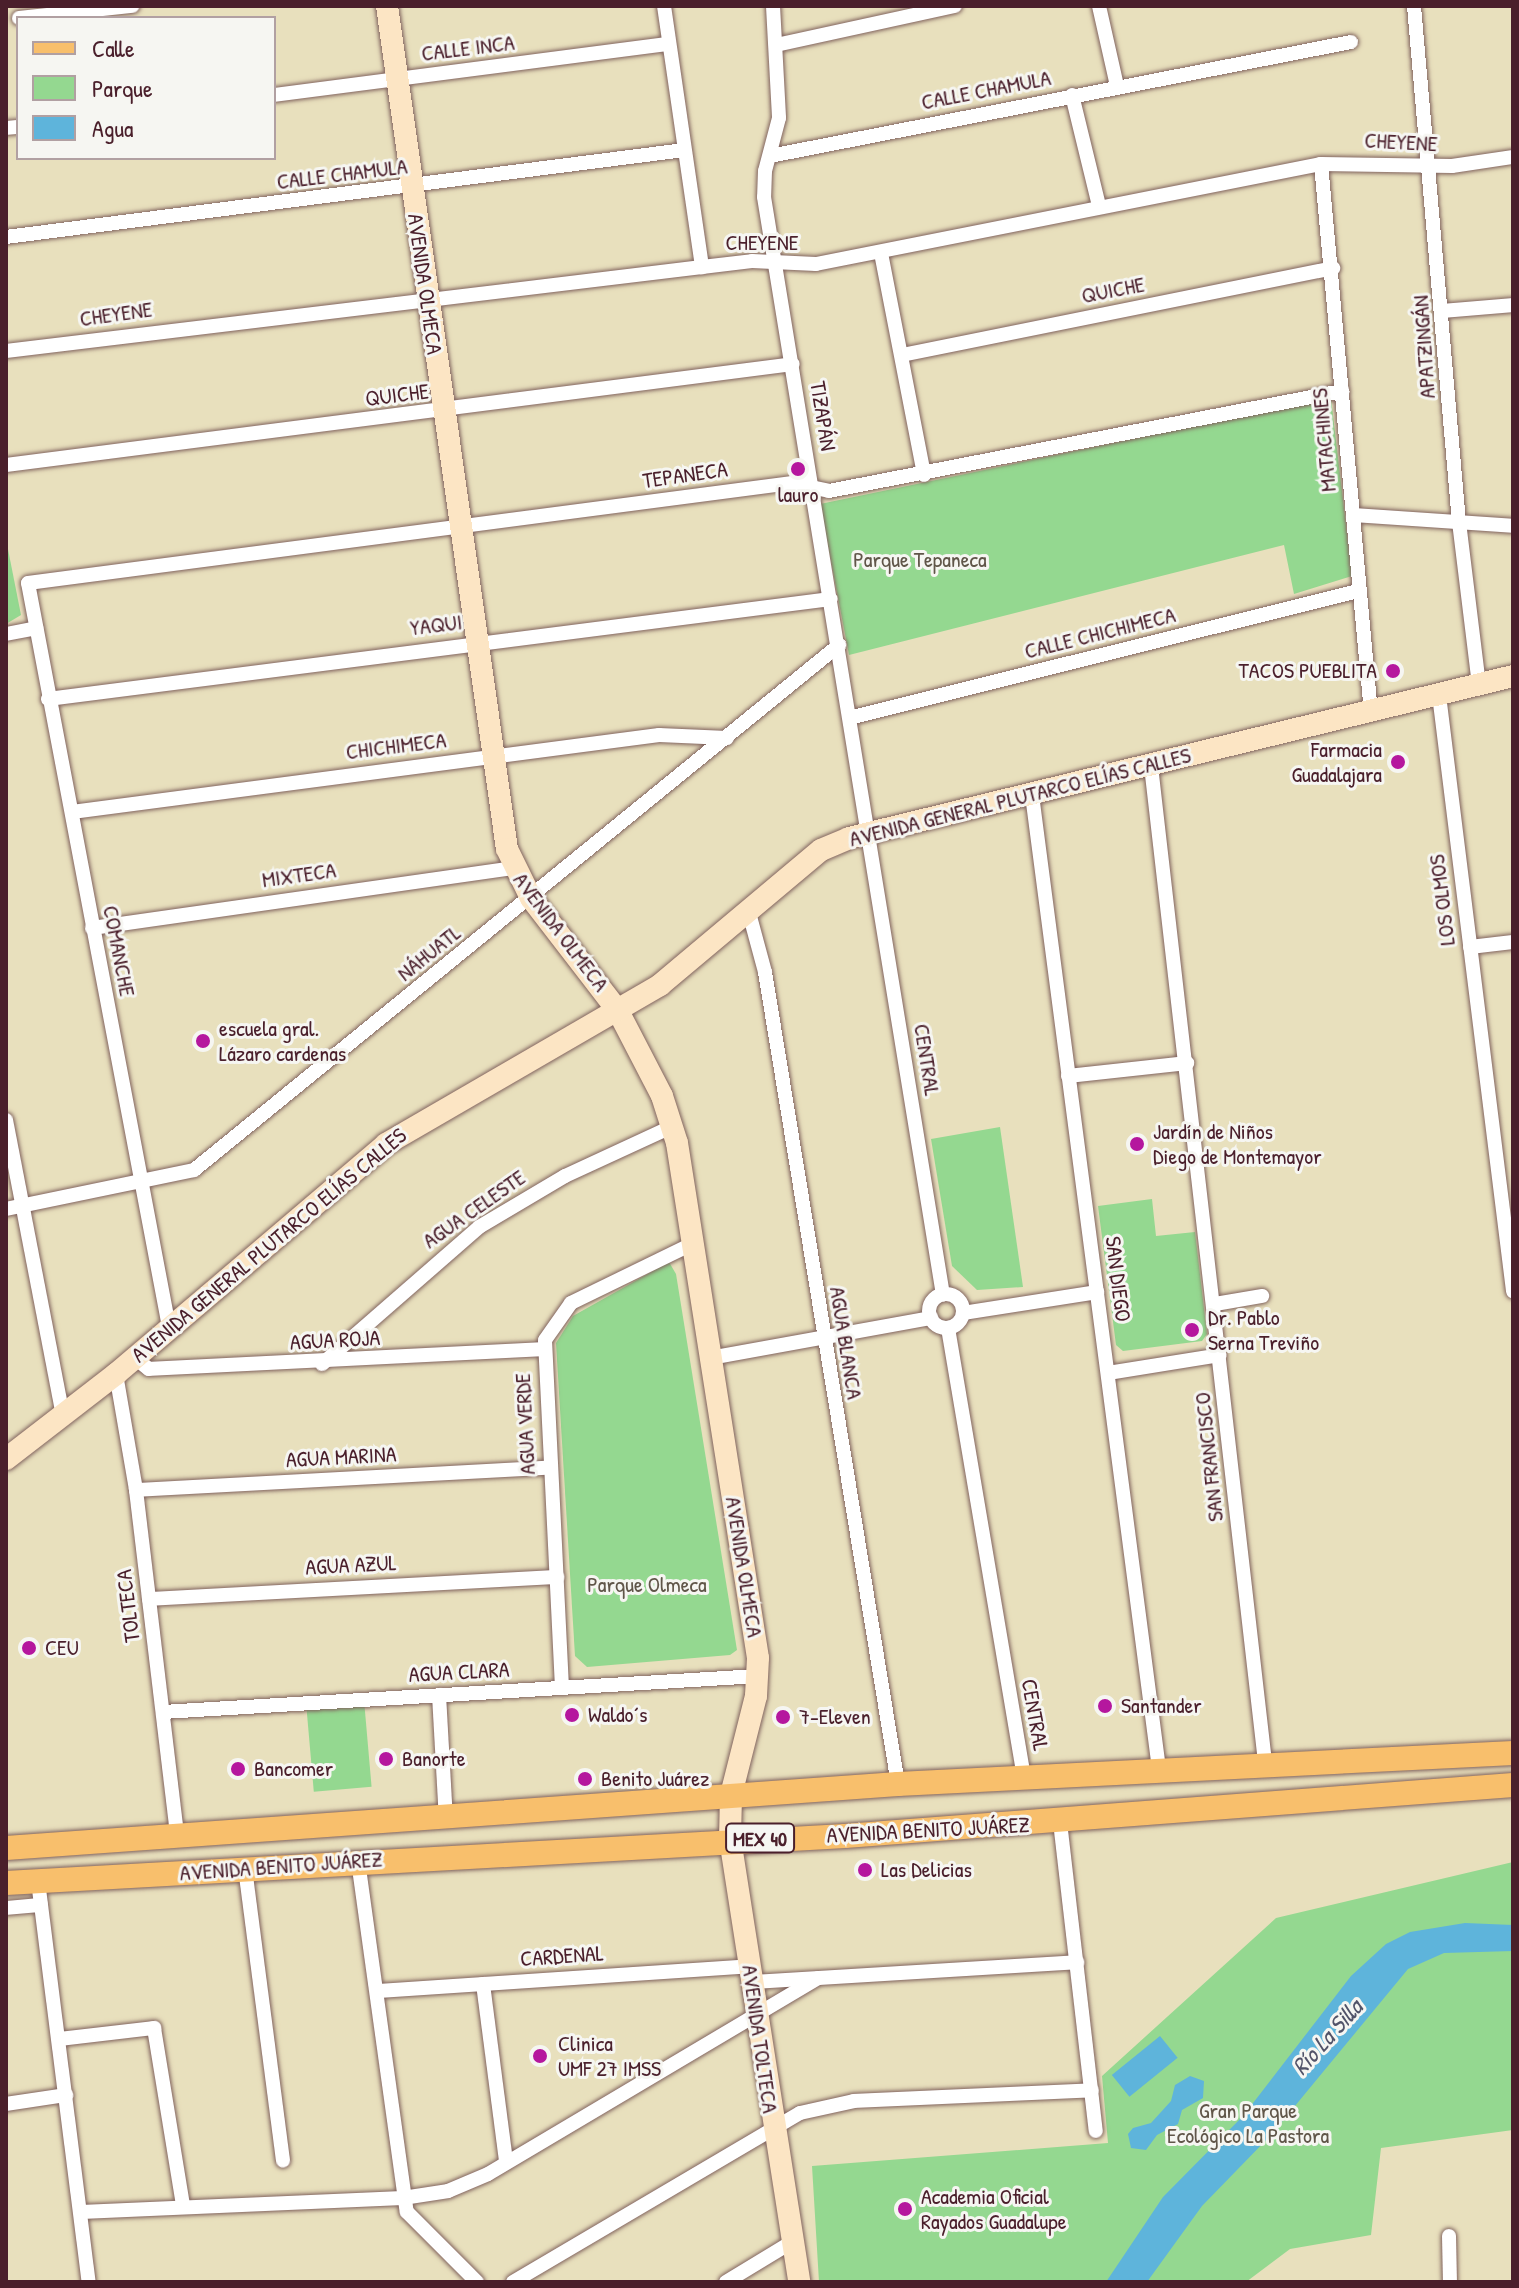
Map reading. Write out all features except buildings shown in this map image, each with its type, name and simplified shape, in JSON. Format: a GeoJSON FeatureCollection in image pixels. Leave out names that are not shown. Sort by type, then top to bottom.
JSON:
{"type":"FeatureCollection","features":[{"type":"Feature","properties":{"kind":"main road","name":"AVENIDA BENITO JUÁREZ"},"geometry":{"type":"LineString","coordinates":[[6,1848],[446,1820],[898,1784],[1265,1762],[1513,1753]]}},
{"type":"Feature","properties":{"kind":"main road","name":"AVENIDA BENITO JUÁREZ"},"geometry":{"type":"LineString","coordinates":[[6,1883],[1060,1822],[1506,1783]]}},
{"type":"Feature","properties":{"kind":"street"},"geometry":{"type":"LineString","coordinates":[[38,16],[132,6]]}},
{"type":"Feature","properties":{"kind":"street","name":"AVENIDA OLMECA"},"geometry":{"type":"LineString","coordinates":[[387,6],[459,527],[513,868],[531,898],[618,1011],[673,1126],[759,1676],[731,1795]]}},
{"type":"Feature","properties":{"kind":"street"},"geometry":{"type":"LineString","coordinates":[[664,6],[702,267]]}},
{"type":"Feature","properties":{"kind":"street","name":"TIZAPÁN"},"geometry":{"type":"LineString","coordinates":[[773,6],[779,118],[763,186],[853,717],[869,833]]}},
{"type":"Feature","properties":{"kind":"street"},"geometry":{"type":"LineString","coordinates":[[776,45],[955,6]]}},
{"type":"Feature","properties":{"kind":"street"},"geometry":{"type":"LineString","coordinates":[[1099,6],[1117,86]]}},
{"type":"Feature","properties":{"kind":"street","name":"APATZINGÁN"},"geometry":{"type":"LineString","coordinates":[[1414,6],[1459,522],[1479,685]]}},
{"type":"Feature","properties":{"kind":"street","name":"CALLE CHAMULA"},"geometry":{"type":"LineString","coordinates":[[770,156],[1351,42]]}},
{"type":"Feature","properties":{"kind":"street","name":"CALLE INCA"},"geometry":{"type":"LineString","coordinates":[[276,95],[668,44]]}},
{"type":"Feature","properties":{"kind":"street"},"geometry":{"type":"LineString","coordinates":[[1072,95],[1099,206]]}},
{"type":"Feature","properties":{"kind":"street","name":"CALLE CHAMULA"},"geometry":{"type":"LineString","coordinates":[[6,237],[684,150]]}},
{"type":"Feature","properties":{"kind":"street","name":"CHEYENE"},"geometry":{"type":"LineString","coordinates":[[6,351],[702,267],[816,264],[1321,164],[1429,166],[1513,157]]}},
{"type":"Feature","properties":{"kind":"street","name":"MATACHINES"},"geometry":{"type":"LineString","coordinates":[[1321,164],[1333,268],[1358,591],[1371,713]]}},
{"type":"Feature","properties":{"kind":"street"},"geometry":{"type":"LineString","coordinates":[[881,253],[924,475]]}},
{"type":"Feature","properties":{"kind":"street","name":"QUICHE"},"geometry":{"type":"LineString","coordinates":[[902,355],[1333,268]]}},
{"type":"Feature","properties":{"kind":"street"},"geometry":{"type":"LineString","coordinates":[[1443,311],[1513,305]]}},
{"type":"Feature","properties":{"kind":"street","name":"QUICHE"},"geometry":{"type":"LineString","coordinates":[[6,465],[444,412],[793,364]]}},
{"type":"Feature","properties":{"kind":"street","name":"TEPANECA"},"geometry":{"type":"LineString","coordinates":[[28,583],[792,483],[829,491],[924,475],[1342,391]]}},
{"type":"Feature","properties":{"kind":"street"},"geometry":{"type":"LineString","coordinates":[[1353,515],[1513,526]]}},
{"type":"Feature","properties":{"kind":"street","name":"COMANCHE"},"geometry":{"type":"LineString","coordinates":[[28,583],[169,1327]]}},
{"type":"Feature","properties":{"kind":"street","name":"CALLE CHICHIMECA"},"geometry":{"type":"LineString","coordinates":[[853,717],[1358,591]]}},
{"type":"Feature","properties":{"kind":"street","name":"YAQUI"},"geometry":{"type":"LineString","coordinates":[[48,699],[831,599]]}},
{"type":"Feature","properties":{"kind":"street"},"geometry":{"type":"LineString","coordinates":[[6,634],[36,628]]}},
{"type":"Feature","properties":{"kind":"street","name":"NÁHUATL"},"geometry":{"type":"LineString","coordinates":[[6,1209],[141,1184],[194,1170],[839,645]]}},
{"type":"Feature","properties":{"kind":"street","name":"AVENIDA GENERAL PLUTARCO ELÍAS CALLES"},"geometry":{"type":"LineString","coordinates":[[6,1459],[116,1374],[386,1144],[660,985],[821,850],[869,833],[1513,676]]}},
{"type":"Feature","properties":{"kind":"street","name":"LOS OLMOS"},"geometry":{"type":"LineString","coordinates":[[1439,695],[1470,947],[1505,1160],[1513,1291]]}},
{"type":"Feature","properties":{"kind":"street","name":"CHICHIMECA"},"geometry":{"type":"LineString","coordinates":[[72,812],[685,733],[727,738]]}},
{"type":"Feature","properties":{"kind":"street","name":"SAN FRANCISCO"},"geometry":{"type":"LineString","coordinates":[[1151,766],[1215,1304],[1265,1762]]}},
{"type":"Feature","properties":{"kind":"street","name":"SAN DIEGO"},"geometry":{"type":"LineString","coordinates":[[1032,795],[1159,1769]]}},
{"type":"Feature","properties":{"kind":"street","name":"CENTRAL"},"geometry":{"type":"LineString","coordinates":[[869,833],[943,1295]]}},
{"type":"Feature","properties":{"kind":"street","name":"MIXTECA"},"geometry":{"type":"LineString","coordinates":[[92,928],[513,868]]}},
{"type":"Feature","properties":{"kind":"street","name":"AGUA BLANCA"},"geometry":{"type":"LineString","coordinates":[[748,909],[765,972],[822,1336],[898,1784]]}},
{"type":"Feature","properties":{"kind":"street"},"geometry":{"type":"LineString","coordinates":[[1470,947],[1513,942]]}},
{"type":"Feature","properties":{"kind":"street"},"geometry":{"type":"LineString","coordinates":[[1068,1076],[1187,1063]]}},
{"type":"Feature","properties":{"kind":"street"},"geometry":{"type":"LineString","coordinates":[[6,1120],[63,1416]]}},
{"type":"Feature","properties":{"kind":"street","name":"AGUA CELESTE"},"geometry":{"type":"LineString","coordinates":[[322,1364],[479,1227],[565,1176],[673,1126]]}},
{"type":"Feature","properties":{"kind":"street","name":"AGUA VERDE"},"geometry":{"type":"LineString","coordinates":[[562,1688],[543,1349],[550,1326],[571,1303],[692,1244]]}},
{"type":"Feature","properties":{"kind":"street"},"geometry":{"type":"LineString","coordinates":[[710,1358],[931,1318],[948,1328],[963,1313],[1097,1292]]}},
{"type":"Feature","properties":{"kind":"street"},"geometry":{"type":"LineString","coordinates":[[931,1318],[930,1305],[943,1295],[955,1297],[963,1313]]}},
{"type":"Feature","properties":{"kind":"street"},"geometry":{"type":"LineString","coordinates":[[1215,1304],[1262,1296]]}},
{"type":"Feature","properties":{"kind":"street","name":"CENTRAL"},"geometry":{"type":"LineString","coordinates":[[948,1328],[1024,1778]]}},
{"type":"Feature","properties":{"kind":"street","name":"AGUA ROJA"},"geometry":{"type":"LineString","coordinates":[[134,1357],[149,1369],[322,1364],[543,1349]]}},
{"type":"Feature","properties":{"kind":"street"},"geometry":{"type":"LineString","coordinates":[[1108,1373],[1220,1355]]}},
{"type":"Feature","properties":{"kind":"street","name":"TOLTECA"},"geometry":{"type":"LineString","coordinates":[[116,1374],[136,1490],[177,1835]]}},
{"type":"Feature","properties":{"kind":"street","name":"AGUA MARINA"},"geometry":{"type":"LineString","coordinates":[[136,1490],[548,1468]]}},
{"type":"Feature","properties":{"kind":"street","name":"AGUA AZUL"},"geometry":{"type":"LineString","coordinates":[[149,1599],[557,1577]]}},
{"type":"Feature","properties":{"kind":"street","name":"AGUA CLARA"},"geometry":{"type":"LineString","coordinates":[[163,1712],[759,1676]]}},
{"type":"Feature","properties":{"kind":"street"},"geometry":{"type":"LineString","coordinates":[[439,1695],[446,1820]]}},
{"type":"Feature","properties":{"kind":"street","name":"AVENIDA TOLTECA"},"geometry":{"type":"LineString","coordinates":[[731,1795],[730,1839],[799,2282]]}},
{"type":"Feature","properties":{"kind":"street"},"geometry":{"type":"LineString","coordinates":[[1060,1822],[1096,2131]]}},
{"type":"Feature","properties":{"kind":"street"},"geometry":{"type":"LineString","coordinates":[[358,1861],[378,1991],[403,2198],[416,2226],[477,2282]]}},
{"type":"Feature","properties":{"kind":"street"},"geometry":{"type":"LineString","coordinates":[[245,1868],[283,2161]]}},
{"type":"Feature","properties":{"kind":"street"},"geometry":{"type":"LineString","coordinates":[[38,1881],[89,2282]]}},
{"type":"Feature","properties":{"kind":"street"},"geometry":{"type":"LineString","coordinates":[[6,1908],[41,1905]]}},
{"type":"Feature","properties":{"kind":"street","name":"CARDENAL"},"geometry":{"type":"LineString","coordinates":[[378,1991],[751,1974],[818,1978],[1077,1962]]}},
{"type":"Feature","properties":{"kind":"street"},"geometry":{"type":"LineString","coordinates":[[81,2212],[403,2198],[469,2184],[756,2018],[818,1978]]}},
{"type":"Feature","properties":{"kind":"street"},"geometry":{"type":"LineString","coordinates":[[483,1984],[506,2160]]}},
{"type":"Feature","properties":{"kind":"street"},"geometry":{"type":"LineString","coordinates":[[60,2039],[154,2028],[183,2206]]}},
{"type":"Feature","properties":{"kind":"street"},"geometry":{"type":"LineString","coordinates":[[513,2282],[800,2113],[854,2101],[1092,2090]]}},
{"type":"Feature","properties":{"kind":"street"},"geometry":{"type":"LineString","coordinates":[[6,2104],[66,2095]]}},
{"type":"Feature","properties":{"kind":"street"},"geometry":{"type":"LineString","coordinates":[[1449,2236],[1450,2282]]}},
{"type":"Feature","properties":{"kind":"street"},"geometry":{"type":"LineString","coordinates":[[726,2282],[792,2242]]}},
{"type":"Feature","properties":{"kind":"green space","name":"Parque Tepaneca"},"geometry":{"type":"Polygon","coordinates":[[[1331,398],[1352,576],[1294,594],[1284,545],[849,655],[820,504],[1331,398]]]}},
{"type":"Feature","properties":{"kind":"green space"},"geometry":{"type":"Polygon","coordinates":[[[6,539],[21,615],[6,624],[6,539]]]}},
{"type":"Feature","properties":{"kind":"green space"},"geometry":{"type":"Polygon","coordinates":[[[1000,1127],[1023,1287],[977,1290],[952,1266],[931,1139],[1000,1127]]]}},
{"type":"Feature","properties":{"kind":"green space"},"geometry":{"type":"Polygon","coordinates":[[[1152,1199],[1156,1236],[1195,1232],[1207,1334],[1202,1341],[1123,1351],[1116,1345],[1098,1206],[1152,1199]]]}},
{"type":"Feature","properties":{"kind":"green space","name":"Parque Olmeca"},"geometry":{"type":"Polygon","coordinates":[[[669,1262],[676,1274],[737,1650],[730,1655],[587,1667],[575,1656],[556,1343],[573,1316],[669,1262]]]}},
{"type":"Feature","properties":{"kind":"green space"},"geometry":{"type":"Polygon","coordinates":[[[364,1700],[372,1787],[314,1792],[306,1705],[364,1700]]]}},
{"type":"Feature","properties":{"kind":"green space","name":"Gran Parque Ecológico La Pastora"},"geometry":{"type":"Polygon","coordinates":[[[1513,1862],[1513,2130],[1381,2148],[1371,2235],[1290,2249],[1246,2282],[819,2282],[812,2166],[1108,2143],[1102,2076],[1276,1918],[1513,1862]]]}},
{"type":"Feature","properties":{"kind":"water","name":"Río La Silla"},"geometry":{"type":"Polygon","coordinates":[[[1465,1923],[1513,1925],[1513,1951],[1444,1953],[1408,1969],[1271,2135],[1202,2206],[1147,2282],[1106,2282],[1163,2197],[1243,2116],[1351,1976],[1386,1944],[1410,1932],[1465,1923]]]}},
{"type":"Feature","properties":{"kind":"water"},"geometry":{"type":"Polygon","coordinates":[[[1160,2036],[1178,2058],[1129,2097],[1112,2075],[1160,2036]]]}},
{"type":"Feature","properties":{"kind":"water"},"geometry":{"type":"Polygon","coordinates":[[[1190,2076],[1204,2081],[1203,2098],[1182,2110],[1178,2124],[1157,2135],[1146,2150],[1131,2148],[1128,2134],[1133,2128],[1151,2123],[1171,2101],[1175,2085],[1190,2076]]]}},
{"type":"Feature","properties":{"kind":"place","name":"lauro"},"geometry":{"type":"Point","coordinates":[798,469]}},
{"type":"Feature","properties":{"kind":"place","name":"TACOS PUEBLITA"},"geometry":{"type":"Point","coordinates":[1393,671]}},
{"type":"Feature","properties":{"kind":"place","name":"Farmacia Guadalajara"},"geometry":{"type":"Point","coordinates":[1398,762]}},
{"type":"Feature","properties":{"kind":"place","name":"escuela gral. Lázaro cardenas"},"geometry":{"type":"Point","coordinates":[203,1041]}},
{"type":"Feature","properties":{"kind":"place","name":"Jardín de Niños Diego de Montemayor"},"geometry":{"type":"Point","coordinates":[1137,1144]}},
{"type":"Feature","properties":{"kind":"place","name":"Dr. Pablo Serna Treviño"},"geometry":{"type":"Point","coordinates":[1192,1330]}},
{"type":"Feature","properties":{"kind":"place","name":"CEU"},"geometry":{"type":"Point","coordinates":[29,1648]}},
{"type":"Feature","properties":{"kind":"place","name":"Santander"},"geometry":{"type":"Point","coordinates":[1105,1706]}},
{"type":"Feature","properties":{"kind":"place","name":"Waldo´s"},"geometry":{"type":"Point","coordinates":[572,1715]}},
{"type":"Feature","properties":{"kind":"place","name":"7-Eleven"},"geometry":{"type":"Point","coordinates":[783,1717]}},
{"type":"Feature","properties":{"kind":"place","name":"Banorte"},"geometry":{"type":"Point","coordinates":[386,1759]}},
{"type":"Feature","properties":{"kind":"place","name":"Bancomer"},"geometry":{"type":"Point","coordinates":[238,1769]}},
{"type":"Feature","properties":{"kind":"place","name":"Benito Juárez"},"geometry":{"type":"Point","coordinates":[585,1779]}},
{"type":"Feature","properties":{"kind":"place","name":"Las Delicias"},"geometry":{"type":"Point","coordinates":[865,1870]}},
{"type":"Feature","properties":{"kind":"place","name":"Clinica UMF 27 IMSS"},"geometry":{"type":"Point","coordinates":[540,2056]}},
{"type":"Feature","properties":{"kind":"place","name":"Academia Oficial Rayados Guadalupe"},"geometry":{"type":"Point","coordinates":[905,2209]}}]}
